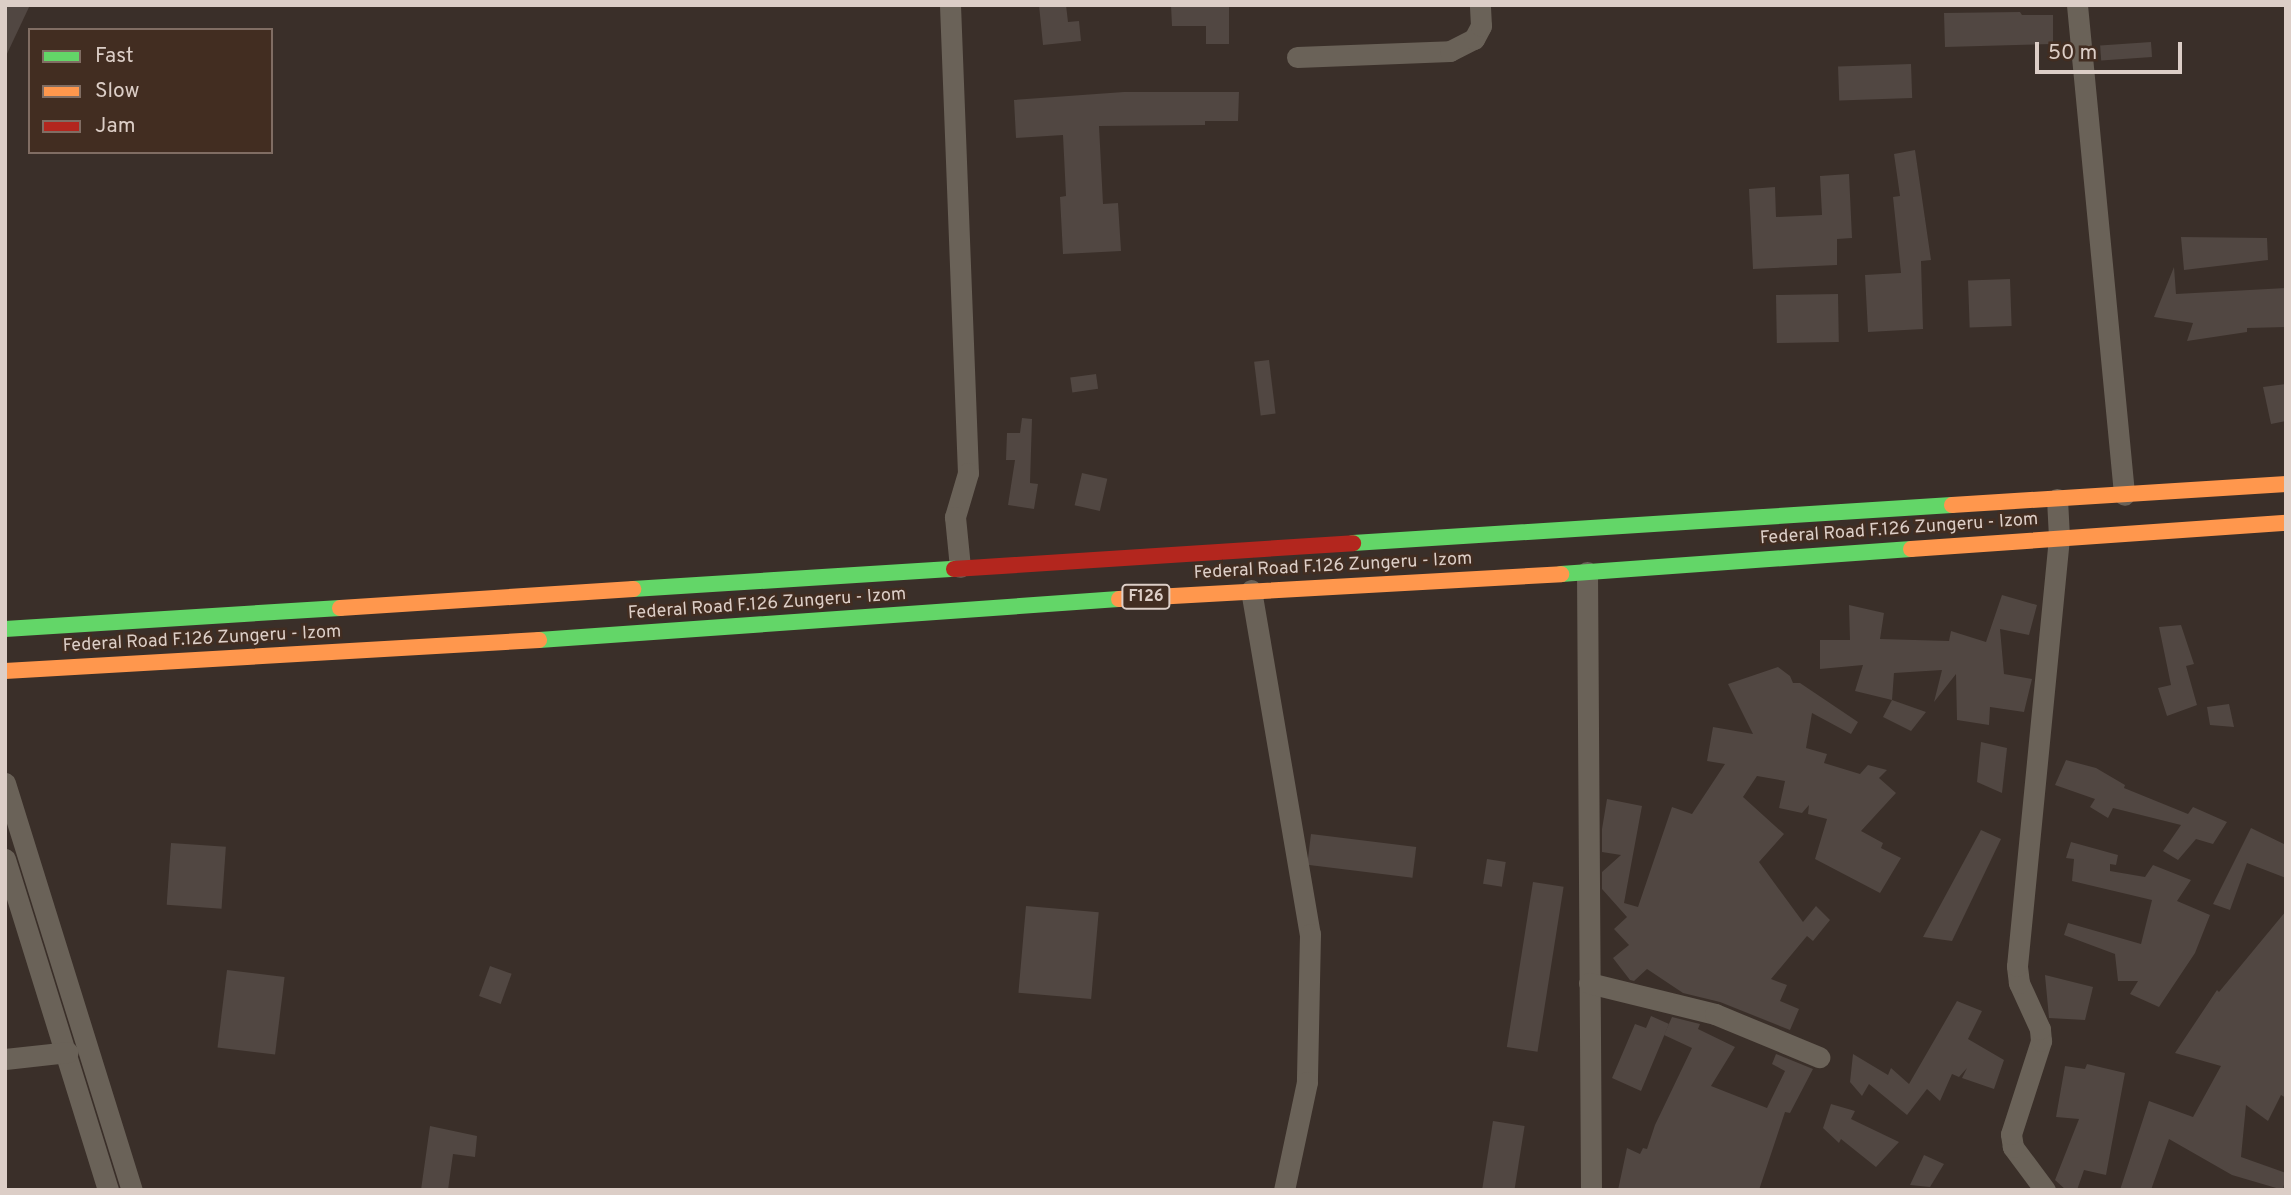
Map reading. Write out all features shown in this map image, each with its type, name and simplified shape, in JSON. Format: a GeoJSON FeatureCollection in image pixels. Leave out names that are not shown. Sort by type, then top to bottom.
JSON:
{"type":"FeatureCollection","features":[{"type":"Feature","properties":{"kind":"main road","name":"Federal Road F.126 Zungeru - Izom"},"geometry":{"type":"LineString","coordinates":[[5,629],[2286,484]]}},
{"type":"Feature","properties":{"kind":"main road","name":"Federal Road F.126 Zungeru - Izom"},"geometry":{"type":"LineString","coordinates":[[5,671],[563,627],[1587,572],[2286,523]]}},
{"type":"Feature","properties":{"kind":"main road"},"geometry":{"type":"LineString","coordinates":[[559,592],[563,627]]}},
{"type":"Feature","properties":{"kind":"street"},"geometry":{"type":"LineString","coordinates":[[950,5],[968,473],[955,517],[960,567]]}},
{"type":"Feature","properties":{"kind":"street"},"geometry":{"type":"LineString","coordinates":[[1297,57],[1450,51],[1474,39],[1482,26],[1480,5]]}},
{"type":"Feature","properties":{"kind":"street"},"geometry":{"type":"LineString","coordinates":[[2084,7],[2124,495]]}},
{"type":"Feature","properties":{"kind":"street"},"geometry":{"type":"LineString","coordinates":[[2045,1190],[2013,1147],[2011,1135],[2041,1041],[2040,1029],[2019,983],[2017,966],[2059,537],[2057,499]]}},
{"type":"Feature","properties":{"kind":"street"},"geometry":{"type":"LineString","coordinates":[[1587,572],[1591,1190]]}},
{"type":"Feature","properties":{"kind":"street"},"geometry":{"type":"LineString","coordinates":[[1251,590],[1310,934],[1307,1082],[1284,1190]]}},
{"type":"Feature","properties":{"kind":"street"},"geometry":{"type":"LineString","coordinates":[[5,783],[131,1190]]}},
{"type":"Feature","properties":{"kind":"street"},"geometry":{"type":"LineString","coordinates":[[5,859],[68,1052],[108,1190]]}},
{"type":"Feature","properties":{"kind":"street"},"geometry":{"type":"LineString","coordinates":[[1589,983],[1715,1014],[1819,1057]]}},
{"type":"Feature","properties":{"kind":"street"},"geometry":{"type":"LineString","coordinates":[[5,1059],[68,1052]]}},
{"type":"Feature","properties":{"kind":"building"},"geometry":{"type":"Polygon","coordinates":[[[5,5],[30,5],[5,58],[5,5]]]}},
{"type":"Feature","properties":{"kind":"building"},"geometry":{"type":"Polygon","coordinates":[[[1039,5],[1066,5],[1068,22],[1079,21],[1081,41],[1043,45],[1039,5]]]}},
{"type":"Feature","properties":{"kind":"building"},"geometry":{"type":"Polygon","coordinates":[[[1171,5],[1229,5],[1229,44],[1206,44],[1206,26],[1172,26],[1171,5]]]}},
{"type":"Feature","properties":{"kind":"building"},"geometry":{"type":"Polygon","coordinates":[[[2020,12],[2022,15],[2053,15],[2053,44],[1945,47],[1944,13],[2020,12]]]}},
{"type":"Feature","properties":{"kind":"building"},"geometry":{"type":"Polygon","coordinates":[[[2151,42],[2152,57],[2101,61],[2100,46],[2151,42]]]}},
{"type":"Feature","properties":{"kind":"building"},"geometry":{"type":"Polygon","coordinates":[[[1911,64],[1912,98],[1839,101],[1838,67],[1911,64]]]}},
{"type":"Feature","properties":{"kind":"building"},"geometry":{"type":"Polygon","coordinates":[[[1124,92],[1239,92],[1238,121],[1205,121],[1205,125],[1099,126],[1103,204],[1118,203],[1121,251],[1063,254],[1060,197],[1066,196],[1063,135],[1016,138],[1014,100],[1124,92]]]}},
{"type":"Feature","properties":{"kind":"building"},"geometry":{"type":"Polygon","coordinates":[[[1915,150],[1931,260],[1921,261],[1923,329],[1868,332],[1865,275],[1901,273],[1893,197],[1900,196],[1894,154],[1915,150]]]}},
{"type":"Feature","properties":{"kind":"building"},"geometry":{"type":"Polygon","coordinates":[[[1849,174],[1852,238],[1837,239],[1837,265],[1753,269],[1749,189],[1775,187],[1776,217],[1822,215],[1820,176],[1849,174]]]}},
{"type":"Feature","properties":{"kind":"building"},"geometry":{"type":"Polygon","coordinates":[[[2181,237],[2267,238],[2268,260],[2184,270],[2181,237]]]}},
{"type":"Feature","properties":{"kind":"building"},"geometry":{"type":"Polygon","coordinates":[[[2174,267],[2176,294],[2286,288],[2286,327],[2247,328],[2247,332],[2187,341],[2193,323],[2154,317],[2174,267]]]}},
{"type":"Feature","properties":{"kind":"building"},"geometry":{"type":"Polygon","coordinates":[[[2010,279],[2012,326],[1970,327],[1968,280],[2010,279]]]}},
{"type":"Feature","properties":{"kind":"building"},"geometry":{"type":"Polygon","coordinates":[[[1838,294],[1839,342],[1777,343],[1776,295],[1838,294]]]}},
{"type":"Feature","properties":{"kind":"building"},"geometry":{"type":"Polygon","coordinates":[[[1269,360],[1276,414],[1261,415],[1254,362],[1269,360]]]}},
{"type":"Feature","properties":{"kind":"building"},"geometry":{"type":"Polygon","coordinates":[[[1096,374],[1098,389],[1072,392],[1070,378],[1096,374]]]}},
{"type":"Feature","properties":{"kind":"building"},"geometry":{"type":"Polygon","coordinates":[[[2286,384],[2286,421],[2271,424],[2263,387],[2286,384]]]}},
{"type":"Feature","properties":{"kind":"building"},"geometry":{"type":"Polygon","coordinates":[[[1022,418],[1032,419],[1030,483],[1038,484],[1034,509],[1008,505],[1015,460],[1006,460],[1007,433],[1020,433],[1022,418]]]}},
{"type":"Feature","properties":{"kind":"building"},"geometry":{"type":"Polygon","coordinates":[[[1082,473],[1107,479],[1100,511],[1075,505],[1082,473]]]}},
{"type":"Feature","properties":{"kind":"building"},"geometry":{"type":"Polygon","coordinates":[[[2002,595],[2037,605],[2029,635],[2000,629],[2004,674],[2032,679],[2024,712],[1990,707],[1989,725],[1957,720],[1956,674],[1934,702],[1942,670],[1894,673],[1892,700],[1855,691],[1863,665],[1820,669],[1820,640],[1850,640],[1849,605],[1884,613],[1880,639],[1949,641],[1951,631],[1986,642],[2002,595]]]}},
{"type":"Feature","properties":{"kind":"building"},"geometry":{"type":"Polygon","coordinates":[[[2181,625],[2194,664],[2186,666],[2197,705],[2167,716],[2158,688],[2171,685],[2159,627],[2181,625]]]}},
{"type":"Feature","properties":{"kind":"building"},"geometry":{"type":"Polygon","coordinates":[[[1778,667],[1790,676],[1793,683],[1800,683],[1858,722],[1851,734],[1812,713],[1806,748],[1827,754],[1824,763],[1860,774],[1868,765],[1887,770],[1879,778],[1896,793],[1861,831],[1883,843],[1881,848],[1901,858],[1880,893],[1815,859],[1827,819],[1808,814],[1809,805],[1802,813],[1779,808],[1785,781],[1757,776],[1743,797],[1784,834],[1759,862],[1803,922],[1816,906],[1830,920],[1813,941],[1807,936],[1771,979],[1787,985],[1780,1001],[1799,1009],[1790,1030],[1720,1002],[1683,993],[1647,969],[1634,981],[1630,980],[1613,958],[1629,945],[1614,929],[1627,917],[1602,889],[1602,872],[1621,855],[1602,852],[1602,829],[1607,799],[1642,806],[1624,903],[1638,907],[1672,807],[1692,814],[1725,764],[1707,761],[1713,727],[1753,734],[1728,684],[1778,667]]]}},
{"type":"Feature","properties":{"kind":"building"},"geometry":{"type":"Polygon","coordinates":[[[1892,700],[1926,712],[1911,731],[1883,717],[1892,700]]]}},
{"type":"Feature","properties":{"kind":"building"},"geometry":{"type":"Polygon","coordinates":[[[2229,704],[2234,727],[2210,725],[2207,707],[2229,704]]]}},
{"type":"Feature","properties":{"kind":"building"},"geometry":{"type":"Polygon","coordinates":[[[1981,742],[2007,748],[2002,793],[1977,782],[1981,742]]]}},
{"type":"Feature","properties":{"kind":"building"},"geometry":{"type":"Polygon","coordinates":[[[2066,760],[2096,768],[2125,785],[2124,788],[2188,814],[2193,807],[2227,822],[2213,844],[2196,839],[2178,860],[2163,851],[2181,825],[2113,808],[2108,818],[2090,807],[2095,799],[2055,785],[2066,760]]]}},
{"type":"Feature","properties":{"kind":"building"},"geometry":{"type":"Polygon","coordinates":[[[2251,828],[2286,845],[2286,878],[2247,863],[2230,910],[2213,904],[2251,828]]]}},
{"type":"Feature","properties":{"kind":"building"},"geometry":{"type":"Polygon","coordinates":[[[1981,830],[2001,839],[1952,941],[1923,937],[1981,830]]]}},
{"type":"Feature","properties":{"kind":"building"},"geometry":{"type":"Polygon","coordinates":[[[1311,834],[1416,847],[1412,878],[1307,865],[1311,834]]]}},
{"type":"Feature","properties":{"kind":"building"},"geometry":{"type":"Polygon","coordinates":[[[2071,842],[2118,855],[2116,865],[2110,864],[2110,871],[2145,877],[2153,865],[2191,880],[2177,901],[2210,915],[2195,953],[2159,1007],[2130,994],[2138,981],[2118,981],[2115,954],[2064,935],[2068,923],[2141,944],[2152,900],[2072,881],[2074,859],[2066,858],[2071,842]]]}},
{"type":"Feature","properties":{"kind":"building"},"geometry":{"type":"Polygon","coordinates":[[[171,843],[226,847],[222,909],[167,905],[171,843]]]}},
{"type":"Feature","properties":{"kind":"building"},"geometry":{"type":"Polygon","coordinates":[[[1487,859],[1506,862],[1502,887],[1483,884],[1487,859]]]}},
{"type":"Feature","properties":{"kind":"building"},"geometry":{"type":"Polygon","coordinates":[[[1533,882],[1564,887],[1537,1052],[1507,1047],[1533,882]]]}},
{"type":"Feature","properties":{"kind":"building"},"geometry":{"type":"Polygon","coordinates":[[[1026,906],[1099,912],[1091,999],[1018,993],[1026,906]]]}},
{"type":"Feature","properties":{"kind":"building"},"geometry":{"type":"Polygon","coordinates":[[[2286,911],[2286,1098],[2281,1095],[2268,1121],[2246,1105],[2241,1157],[2286,1173],[2283,1190],[2232,1175],[2169,1139],[2151,1190],[2120,1190],[2149,1101],[2193,1117],[2221,1066],[2175,1053],[2217,990],[2219,992],[2286,911]]]}},
{"type":"Feature","properties":{"kind":"building"},"geometry":{"type":"Polygon","coordinates":[[[490,966],[512,974],[501,1004],[479,996],[490,966]]]}},
{"type":"Feature","properties":{"kind":"building"},"geometry":{"type":"Polygon","coordinates":[[[227,970],[285,977],[275,1054],[217,1047],[227,970]]]}},
{"type":"Feature","properties":{"kind":"building"},"geometry":{"type":"Polygon","coordinates":[[[2045,975],[2093,987],[2085,1020],[2049,1018],[2045,975]]]}},
{"type":"Feature","properties":{"kind":"building"},"geometry":{"type":"Polygon","coordinates":[[[1957,1001],[1982,1011],[1968,1039],[2004,1060],[1994,1089],[1962,1078],[1967,1068],[1959,1077],[1952,1074],[1940,1101],[1927,1089],[1907,1115],[1869,1084],[1862,1096],[1850,1082],[1853,1054],[1888,1075],[1891,1068],[1909,1084],[1957,1001]]]}},
{"type":"Feature","properties":{"kind":"building"},"geometry":{"type":"Polygon","coordinates":[[[1651,1016],[1669,1024],[1641,1091],[1612,1078],[1635,1024],[1646,1028],[1651,1016]]]}},
{"type":"Feature","properties":{"kind":"building"},"geometry":{"type":"Polygon","coordinates":[[[1672,1017],[1700,1024],[1698,1029],[1735,1047],[1711,1086],[1767,1108],[1785,1071],[1772,1064],[1776,1054],[1813,1069],[1790,1113],[1785,1112],[1759,1190],[1618,1190],[1627,1148],[1640,1154],[1643,1148],[1647,1149],[1655,1125],[1692,1048],[1664,1035],[1672,1017]]]}},
{"type":"Feature","properties":{"kind":"building"},"geometry":{"type":"Polygon","coordinates":[[[2087,1064],[2125,1073],[2106,1175],[2084,1170],[2077,1190],[2066,1190],[2055,1180],[2079,1119],[2056,1117],[2065,1066],[2085,1069],[2087,1064]]]}},
{"type":"Feature","properties":{"kind":"building"},"geometry":{"type":"Polygon","coordinates":[[[1831,1104],[1855,1111],[1851,1119],[1899,1142],[1876,1167],[1841,1139],[1839,1143],[1823,1128],[1831,1104]]]}},
{"type":"Feature","properties":{"kind":"building"},"geometry":{"type":"Polygon","coordinates":[[[1493,1121],[1525,1126],[1514,1190],[1482,1190],[1493,1121]]]}},
{"type":"Feature","properties":{"kind":"building"},"geometry":{"type":"Polygon","coordinates":[[[430,1126],[477,1136],[475,1157],[453,1154],[448,1190],[421,1190],[430,1126]]]}},
{"type":"Feature","properties":{"kind":"building"},"geometry":{"type":"Polygon","coordinates":[[[1924,1155],[1944,1164],[1930,1187],[1910,1185],[1924,1155]]]}},
{"type":"Feature","properties":{"kind":"traffic: fast"},"geometry":{"type":"LineString","coordinates":[[1353,543],[1952,505]]}},
{"type":"Feature","properties":{"kind":"traffic: fast"},"geometry":{"type":"LineString","coordinates":[[1561,574],[1911,549]]}},
{"type":"Feature","properties":{"kind":"traffic: fast"},"geometry":{"type":"LineString","coordinates":[[633,589],[954,569]]}},
{"type":"Feature","properties":{"kind":"traffic: fast"},"geometry":{"type":"LineString","coordinates":[[539,640],[1119,599]]}},
{"type":"Feature","properties":{"kind":"traffic: fast"},"geometry":{"type":"LineString","coordinates":[[5,629],[340,608]]}},
{"type":"Feature","properties":{"kind":"traffic: slow"},"geometry":{"type":"LineString","coordinates":[[1952,505],[2286,484]]}},
{"type":"Feature","properties":{"kind":"traffic: slow"},"geometry":{"type":"LineString","coordinates":[[1911,549],[2286,523]]}},
{"type":"Feature","properties":{"kind":"traffic: slow"},"geometry":{"type":"LineString","coordinates":[[1119,599],[1561,574]]}},
{"type":"Feature","properties":{"kind":"traffic: slow"},"geometry":{"type":"LineString","coordinates":[[340,608],[633,589]]}},
{"type":"Feature","properties":{"kind":"traffic: slow"},"geometry":{"type":"LineString","coordinates":[[5,671],[539,640]]}},
{"type":"Feature","properties":{"kind":"traffic: jam"},"geometry":{"type":"LineString","coordinates":[[954,569],[1353,543]]}}]}
